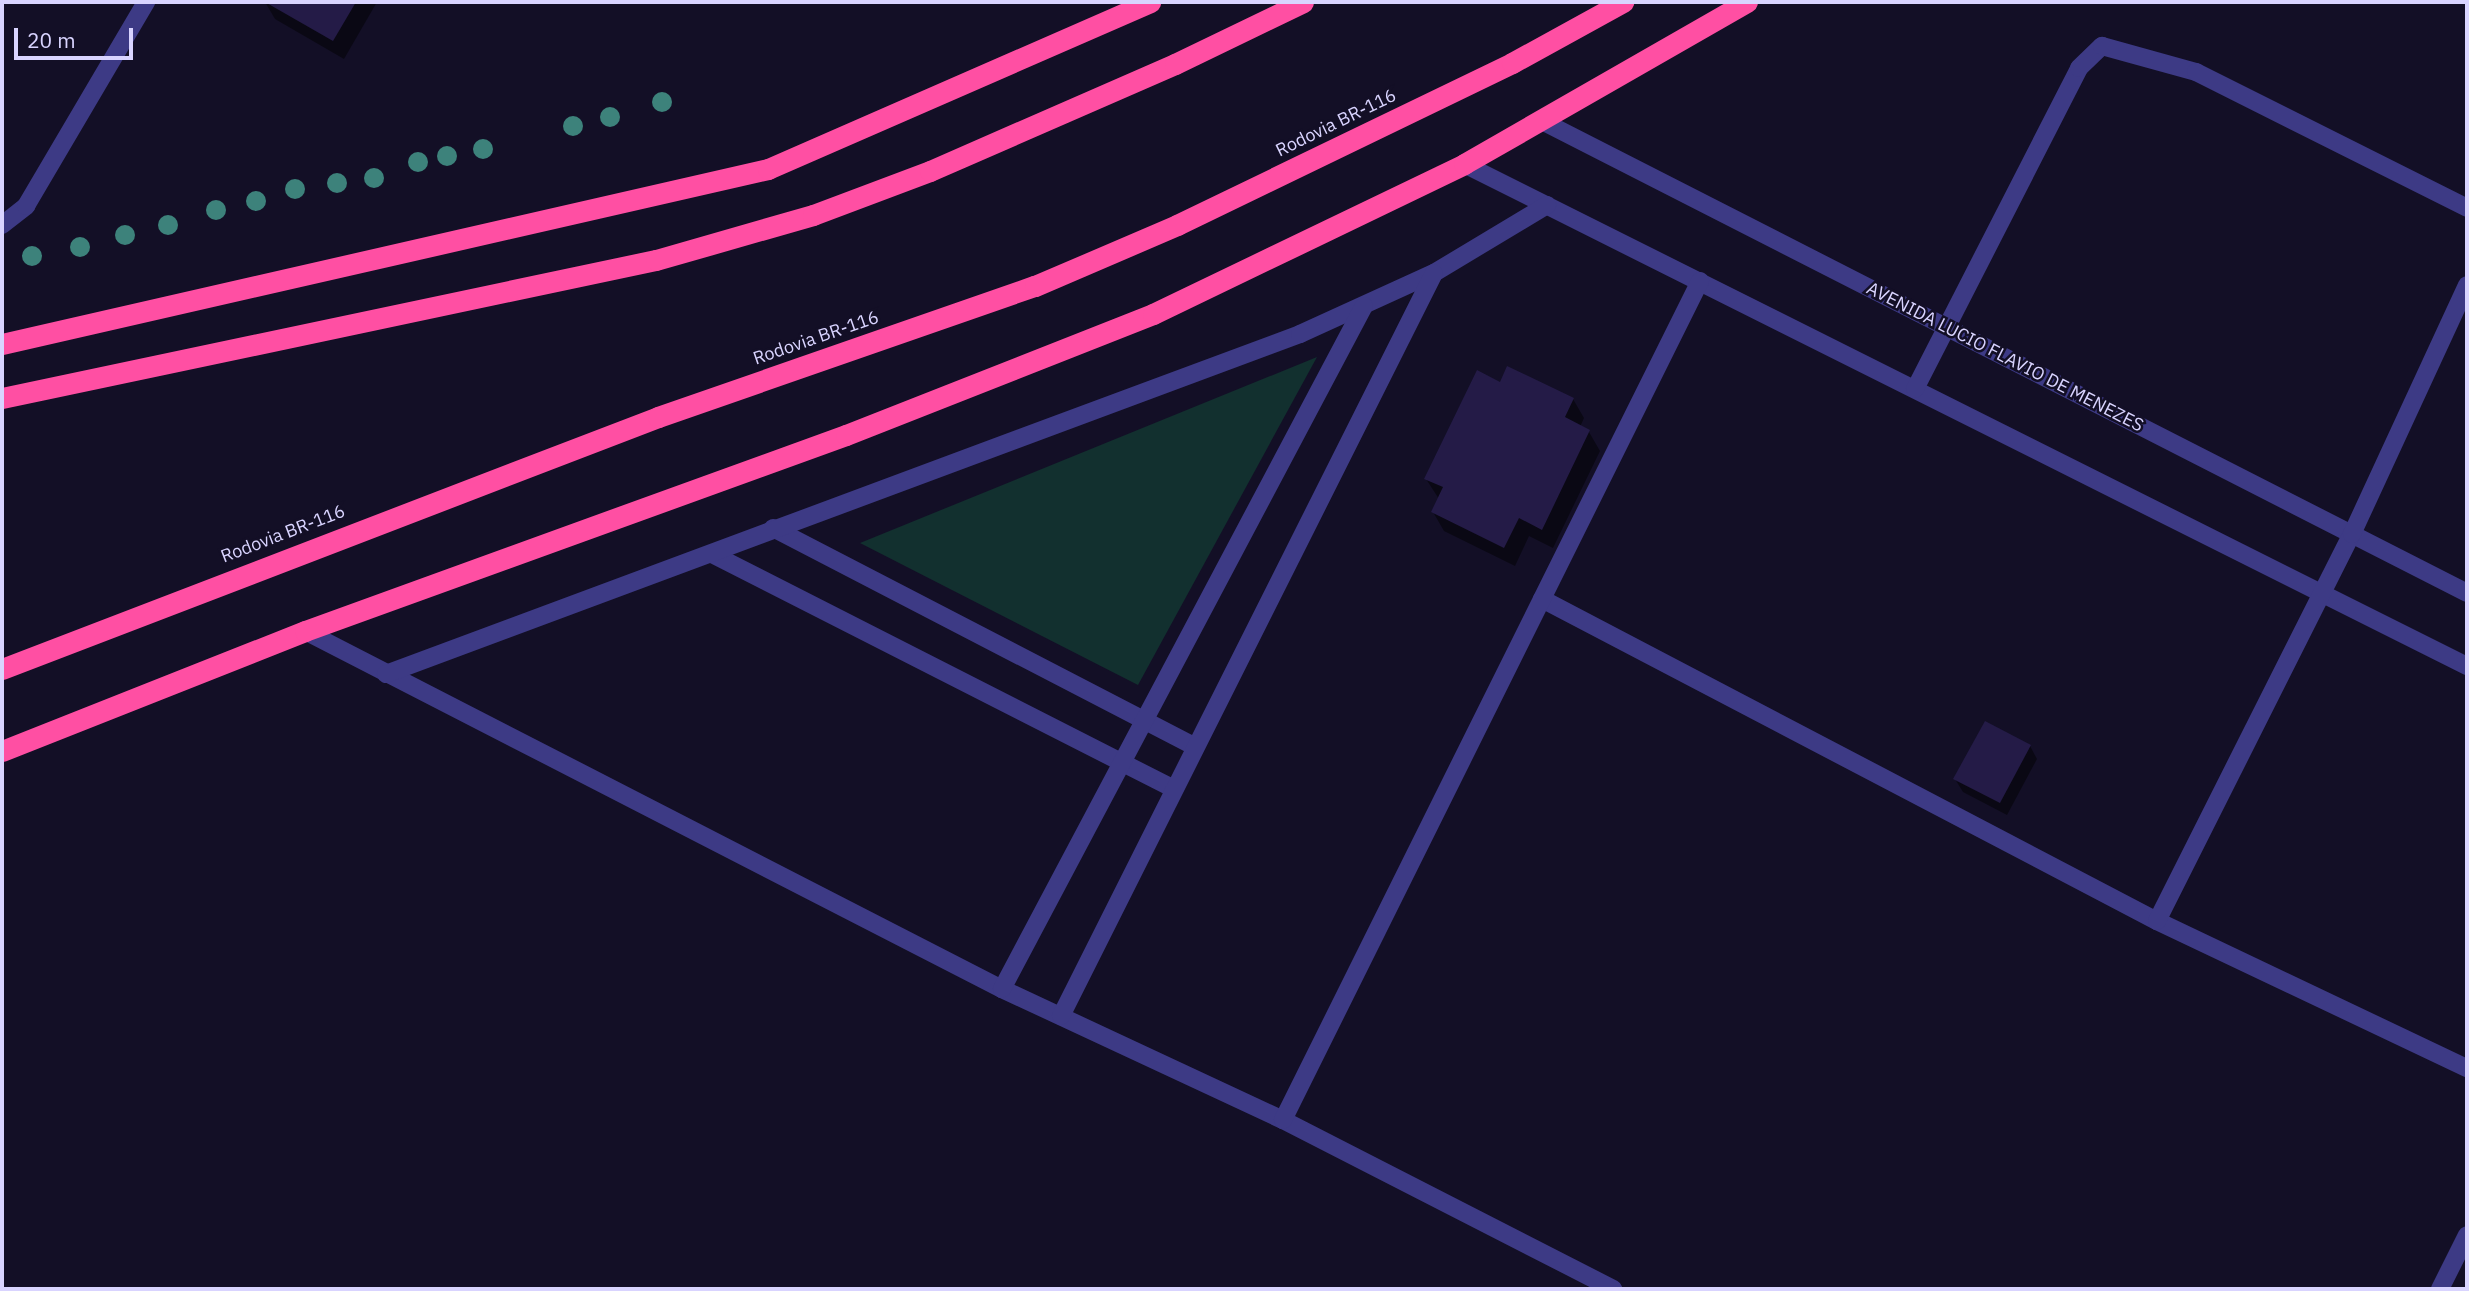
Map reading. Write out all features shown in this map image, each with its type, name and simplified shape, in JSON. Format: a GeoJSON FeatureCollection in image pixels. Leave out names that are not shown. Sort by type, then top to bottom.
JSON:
{"type":"FeatureCollection","features":[{"type":"Feature","properties":{"kind":"highway"},"geometry":{"type":"LineString","coordinates":[[2,344],[768,169],[981,80],[1150,2]]}},
{"type":"Feature","properties":{"kind":"highway"},"geometry":{"type":"LineString","coordinates":[[2,398],[656,260],[813,215],[1126,86],[1303,2]]}},
{"type":"Feature","properties":{"kind":"highway","name":"Rodovia BR-116"},"geometry":{"type":"LineString","coordinates":[[2,669],[658,416],[1035,286],[1214,207],[1512,63],[1623,2]]}},
{"type":"Feature","properties":{"kind":"highway"},"geometry":{"type":"LineString","coordinates":[[2,751],[305,631],[846,435],[1153,314],[1464,164],[1747,2]]}},
{"type":"Feature","properties":{"kind":"street"},"geometry":{"type":"LineString","coordinates":[[2,225],[26,206],[146,2]]}},
{"type":"Feature","properties":{"kind":"street"},"geometry":{"type":"LineString","coordinates":[[1915,389],[2080,68],[2102,46],[2196,72],[2467,208]]}},
{"type":"Feature","properties":{"kind":"street","name":"AVENIDA LUCIO FLAVIO DE MENEZES"},"geometry":{"type":"LineString","coordinates":[[1542,121],[2467,593]]}},
{"type":"Feature","properties":{"kind":"street"},"geometry":{"type":"LineString","coordinates":[[1464,164],[2467,666]]}},
{"type":"Feature","properties":{"kind":"street"},"geometry":{"type":"LineString","coordinates":[[386,674],[1300,334],[1434,273],[1547,205]]}},
{"type":"Feature","properties":{"kind":"street"},"geometry":{"type":"LineString","coordinates":[[1060,1016],[1434,273]]}},
{"type":"Feature","properties":{"kind":"street"},"geometry":{"type":"LineString","coordinates":[[1283,1120],[1700,281]]}},
{"type":"Feature","properties":{"kind":"street"},"geometry":{"type":"LineString","coordinates":[[2157,921],[2352,534],[2467,285]]}},
{"type":"Feature","properties":{"kind":"street"},"geometry":{"type":"LineString","coordinates":[[1002,989],[1364,306]]}},
{"type":"Feature","properties":{"kind":"street"},"geometry":{"type":"LineString","coordinates":[[773,528],[1195,747]]}},
{"type":"Feature","properties":{"kind":"street"},"geometry":{"type":"LineString","coordinates":[[712,554],[1174,789]]}},
{"type":"Feature","properties":{"kind":"street"},"geometry":{"type":"LineString","coordinates":[[1542,599],[2157,921],[2467,1068]]}},
{"type":"Feature","properties":{"kind":"street"},"geometry":{"type":"LineString","coordinates":[[305,631],[1002,989],[1283,1120],[1613,1289]]}},
{"type":"Feature","properties":{"kind":"street"},"geometry":{"type":"LineString","coordinates":[[2440,1289],[2467,1235]]}},
{"type":"Feature","properties":{"kind":"green space"},"geometry":{"type":"Polygon","coordinates":[[[1317,357],[1138,685],[860,543],[1317,357]]]}},
{"type":"Feature","properties":{"kind":"building"},"geometry":{"type":"Polygon","coordinates":[[[265,2],[356,2],[333,41],[265,2]]]}},
{"type":"Feature","properties":{"kind":"building"},"geometry":{"type":"Polygon","coordinates":[[[1507,366],[1574,398],[1565,417],[1590,430],[1542,530],[1519,518],[1504,548],[1431,512],[1443,487],[1424,479],[1477,370],[1500,382],[1507,366]]]}},
{"type":"Feature","properties":{"kind":"building"},"geometry":{"type":"Polygon","coordinates":[[[1985,721],[2031,745],[2000,803],[1953,779],[1985,721]]]}}]}
